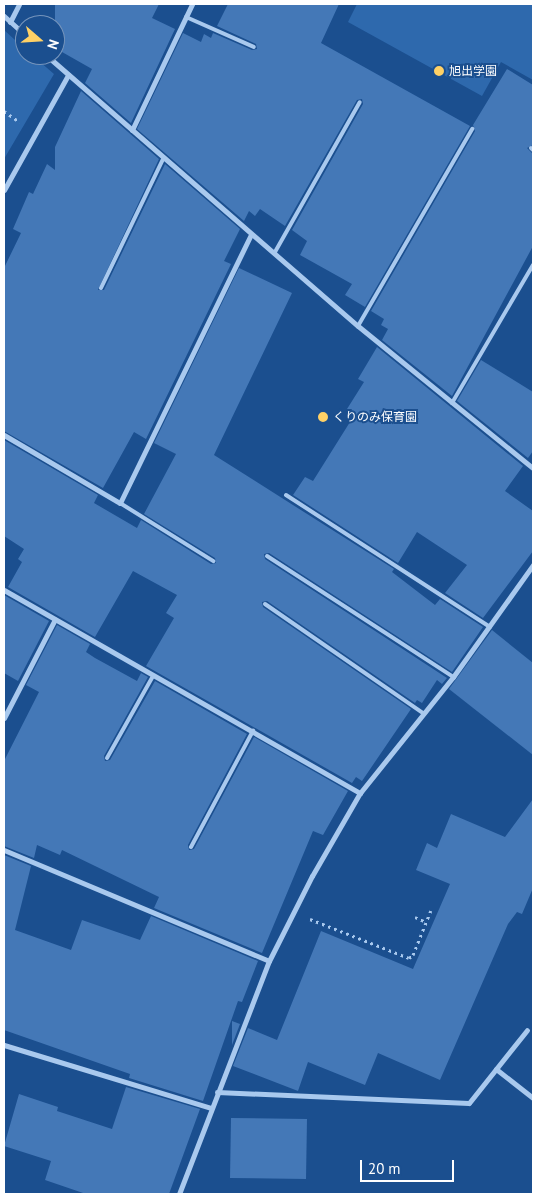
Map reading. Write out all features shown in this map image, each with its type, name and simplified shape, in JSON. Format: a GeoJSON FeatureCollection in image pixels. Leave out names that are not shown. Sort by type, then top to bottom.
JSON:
{"type":"FeatureCollection","features":[{"type":"Feature","properties":{"kind":"street"},"geometry":{"type":"LineString","coordinates":[[10,22],[19,4]]}},
{"type":"Feature","properties":{"kind":"street"},"geometry":{"type":"LineString","coordinates":[[132,130],[192,4]]}},
{"type":"Feature","properties":{"kind":"street"},"geometry":{"type":"LineString","coordinates":[[4,16],[15,26]]}},
{"type":"Feature","properties":{"kind":"street"},"geometry":{"type":"LineString","coordinates":[[57,65],[163,159],[275,252],[358,326],[532,465]]}},
{"type":"Feature","properties":{"kind":"street"},"geometry":{"type":"LineString","coordinates":[[4,190],[68,75]]}},
{"type":"Feature","properties":{"kind":"street"},"geometry":{"type":"LineString","coordinates":[[4,435],[120,503],[251,234]]}},
{"type":"Feature","properties":{"kind":"street"},"geometry":{"type":"LineString","coordinates":[[179,1194],[269,961],[292,911],[360,793],[453,677],[533,565]]}},
{"type":"Feature","properties":{"kind":"street"},"geometry":{"type":"LineString","coordinates":[[4,590],[360,793]]}},
{"type":"Feature","properties":{"kind":"street"},"geometry":{"type":"LineString","coordinates":[[4,718],[54,620]]}},
{"type":"Feature","properties":{"kind":"street"},"geometry":{"type":"LineString","coordinates":[[4,850],[269,961]]}},
{"type":"Feature","properties":{"kind":"street"},"geometry":{"type":"LineString","coordinates":[[217,1092],[469,1103],[526,1030]]}},
{"type":"Feature","properties":{"kind":"street"},"geometry":{"type":"LineString","coordinates":[[4,1045],[211,1108]]}},
{"type":"Feature","properties":{"kind":"street"},"geometry":{"type":"LineString","coordinates":[[496,1068],[533,1098]]}},
{"type":"Feature","properties":{"kind":"lane"},"geometry":{"type":"LineString","coordinates":[[186,17],[254,47]]}},
{"type":"Feature","properties":{"kind":"lane"},"geometry":{"type":"LineString","coordinates":[[275,252],[360,102]]}},
{"type":"Feature","properties":{"kind":"lane"},"geometry":{"type":"LineString","coordinates":[[358,326],[472,129]]}},
{"type":"Feature","properties":{"kind":"lane"},"geometry":{"type":"LineString","coordinates":[[102,288],[163,159]]}},
{"type":"Feature","properties":{"kind":"lane"},"geometry":{"type":"LineString","coordinates":[[452,403],[533,265]]}},
{"type":"Feature","properties":{"kind":"lane"},"geometry":{"type":"LineString","coordinates":[[286,495],[490,627]]}},
{"type":"Feature","properties":{"kind":"lane"},"geometry":{"type":"LineString","coordinates":[[120,503],[213,561]]}},
{"type":"Feature","properties":{"kind":"lane"},"geometry":{"type":"LineString","coordinates":[[266,556],[453,677]]}},
{"type":"Feature","properties":{"kind":"lane"},"geometry":{"type":"LineString","coordinates":[[265,604],[423,713]]}},
{"type":"Feature","properties":{"kind":"lane"},"geometry":{"type":"LineString","coordinates":[[107,758],[152,676]]}},
{"type":"Feature","properties":{"kind":"lane"},"geometry":{"type":"LineString","coordinates":[[191,847],[253,731]]}},
{"type":"Feature","properties":{"kind":"path"},"geometry":{"type":"LineString","coordinates":[[292,911],[409,958],[413,955],[431,910]]}},
{"type":"Feature","properties":{"kind":"path"},"geometry":{"type":"LineString","coordinates":[[415,917],[426,922]]}},
{"type":"Feature","properties":{"kind":"shaded area","name":"旭出学園"},"geometry":{"type":"Polygon","coordinates":[[[357,4],[533,4],[533,80],[501,62],[482,96],[348,22],[357,4]]]}},
{"type":"Feature","properties":{"kind":"shaded area"},"geometry":{"type":"Polygon","coordinates":[[[4,30],[15,40],[15,65],[44,65],[54,74],[4,159],[4,30]]]}},
{"type":"Feature","properties":{"kind":"building"},"geometry":{"type":"Polygon","coordinates":[[[55,4],[159,4],[152,18],[175,29],[131,123],[85,83],[92,69],[65,54],[65,15],[55,15],[55,4]]]}},
{"type":"Feature","properties":{"kind":"building"},"geometry":{"type":"Polygon","coordinates":[[[228,4],[339,4],[321,43],[470,126],[365,307],[345,295],[352,284],[300,255],[307,241],[292,230],[363,104],[362,99],[357,100],[285,226],[260,209],[255,216],[249,211],[244,221],[137,129],[183,33],[201,42],[204,34],[211,38],[213,33],[252,50],[257,49],[256,44],[217,26],[228,4]]]}},
{"type":"Feature","properties":{"kind":"building"},"geometry":{"type":"Polygon","coordinates":[[[507,69],[533,85],[533,145],[527,148],[533,154],[533,246],[452,396],[382,340],[388,329],[381,325],[384,319],[371,311],[475,131],[473,125],[507,69]]]}},
{"type":"Feature","properties":{"kind":"building"},"geometry":{"type":"Polygon","coordinates":[[[81,91],[159,159],[98,290],[104,290],[165,164],[240,229],[224,261],[231,264],[146,439],[134,432],[103,488],[4,431],[4,268],[21,233],[13,229],[29,192],[33,194],[47,164],[55,170],[55,147],[81,91]]]}},
{"type":"Feature","properties":{"kind":"building"},"geometry":{"type":"Polygon","coordinates":[[[239,268],[292,293],[214,455],[394,569],[392,572],[435,605],[440,599],[483,627],[452,672],[269,553],[264,554],[265,559],[447,678],[442,684],[437,680],[422,703],[417,700],[415,703],[267,601],[262,602],[263,607],[411,709],[362,781],[356,777],[352,783],[146,666],[174,618],[166,613],[177,595],[133,571],[95,637],[8,587],[22,562],[18,559],[24,549],[4,536],[4,440],[98,495],[94,503],[137,528],[141,520],[211,564],[216,563],[215,558],[144,514],[176,454],[154,443],[239,268]]]}},
{"type":"Feature","properties":{"kind":"building"},"geometry":{"type":"Polygon","coordinates":[[[377,347],[523,466],[505,491],[533,511],[533,551],[483,618],[445,593],[467,565],[417,532],[398,563],[293,495],[305,477],[313,481],[355,414],[347,409],[364,382],[358,379],[377,347]]]}},
{"type":"Feature","properties":{"kind":"building"},"geometry":{"type":"Polygon","coordinates":[[[481,360],[533,392],[533,451],[528,458],[457,401],[481,360]]]}},
{"type":"Feature","properties":{"kind":"building"},"geometry":{"type":"Polygon","coordinates":[[[4,595],[49,621],[18,681],[4,673],[4,595]]]}},
{"type":"Feature","properties":{"kind":"building"},"geometry":{"type":"Polygon","coordinates":[[[57,625],[90,644],[86,652],[95,658],[137,681],[141,673],[148,677],[104,756],[105,761],[110,760],[155,681],[247,734],[188,845],[189,850],[194,849],[254,737],[348,791],[323,835],[313,831],[262,953],[154,908],[159,897],[62,850],[60,855],[37,845],[34,858],[4,846],[4,761],[39,692],[26,685],[57,625]]]}},
{"type":"Feature","properties":{"kind":"building"},"geometry":{"type":"Polygon","coordinates":[[[492,630],[533,663],[533,755],[449,689],[492,630]]]}},
{"type":"Feature","properties":{"kind":"building"},"geometry":{"type":"Polygon","coordinates":[[[533,799],[533,888],[522,914],[517,912],[508,924],[440,1080],[378,1053],[365,1085],[308,1062],[298,1091],[233,1066],[248,1028],[277,1040],[321,931],[413,969],[450,884],[416,870],[427,843],[437,848],[451,814],[505,837],[533,799]]]}},
{"type":"Feature","properties":{"kind":"building"},"geometry":{"type":"Polygon","coordinates":[[[4,855],[31,866],[15,930],[71,950],[82,920],[140,940],[151,916],[258,961],[242,1002],[238,1001],[203,1101],[129,1078],[130,1074],[4,1030],[4,855]]]}},
{"type":"Feature","properties":{"kind":"building"},"geometry":{"type":"Polygon","coordinates":[[[232,1021],[240,1024],[232,1045],[232,1021]]]}},
{"type":"Feature","properties":{"kind":"building"},"geometry":{"type":"Polygon","coordinates":[[[126,1087],[200,1109],[169,1194],[86,1194],[45,1180],[51,1161],[4,1146],[19,1094],[58,1107],[57,1111],[112,1129],[126,1087]]]}},
{"type":"Feature","properties":{"kind":"building"},"geometry":{"type":"Polygon","coordinates":[[[231,1118],[307,1119],[306,1179],[230,1178],[231,1118]]]}},
{"type":"Feature","properties":{"kind":"place","name":"旭出学園"},"geometry":{"type":"Point","coordinates":[439,71]}},
{"type":"Feature","properties":{"kind":"place","name":"くりのみ保育園"},"geometry":{"type":"Point","coordinates":[323,417]}}]}
